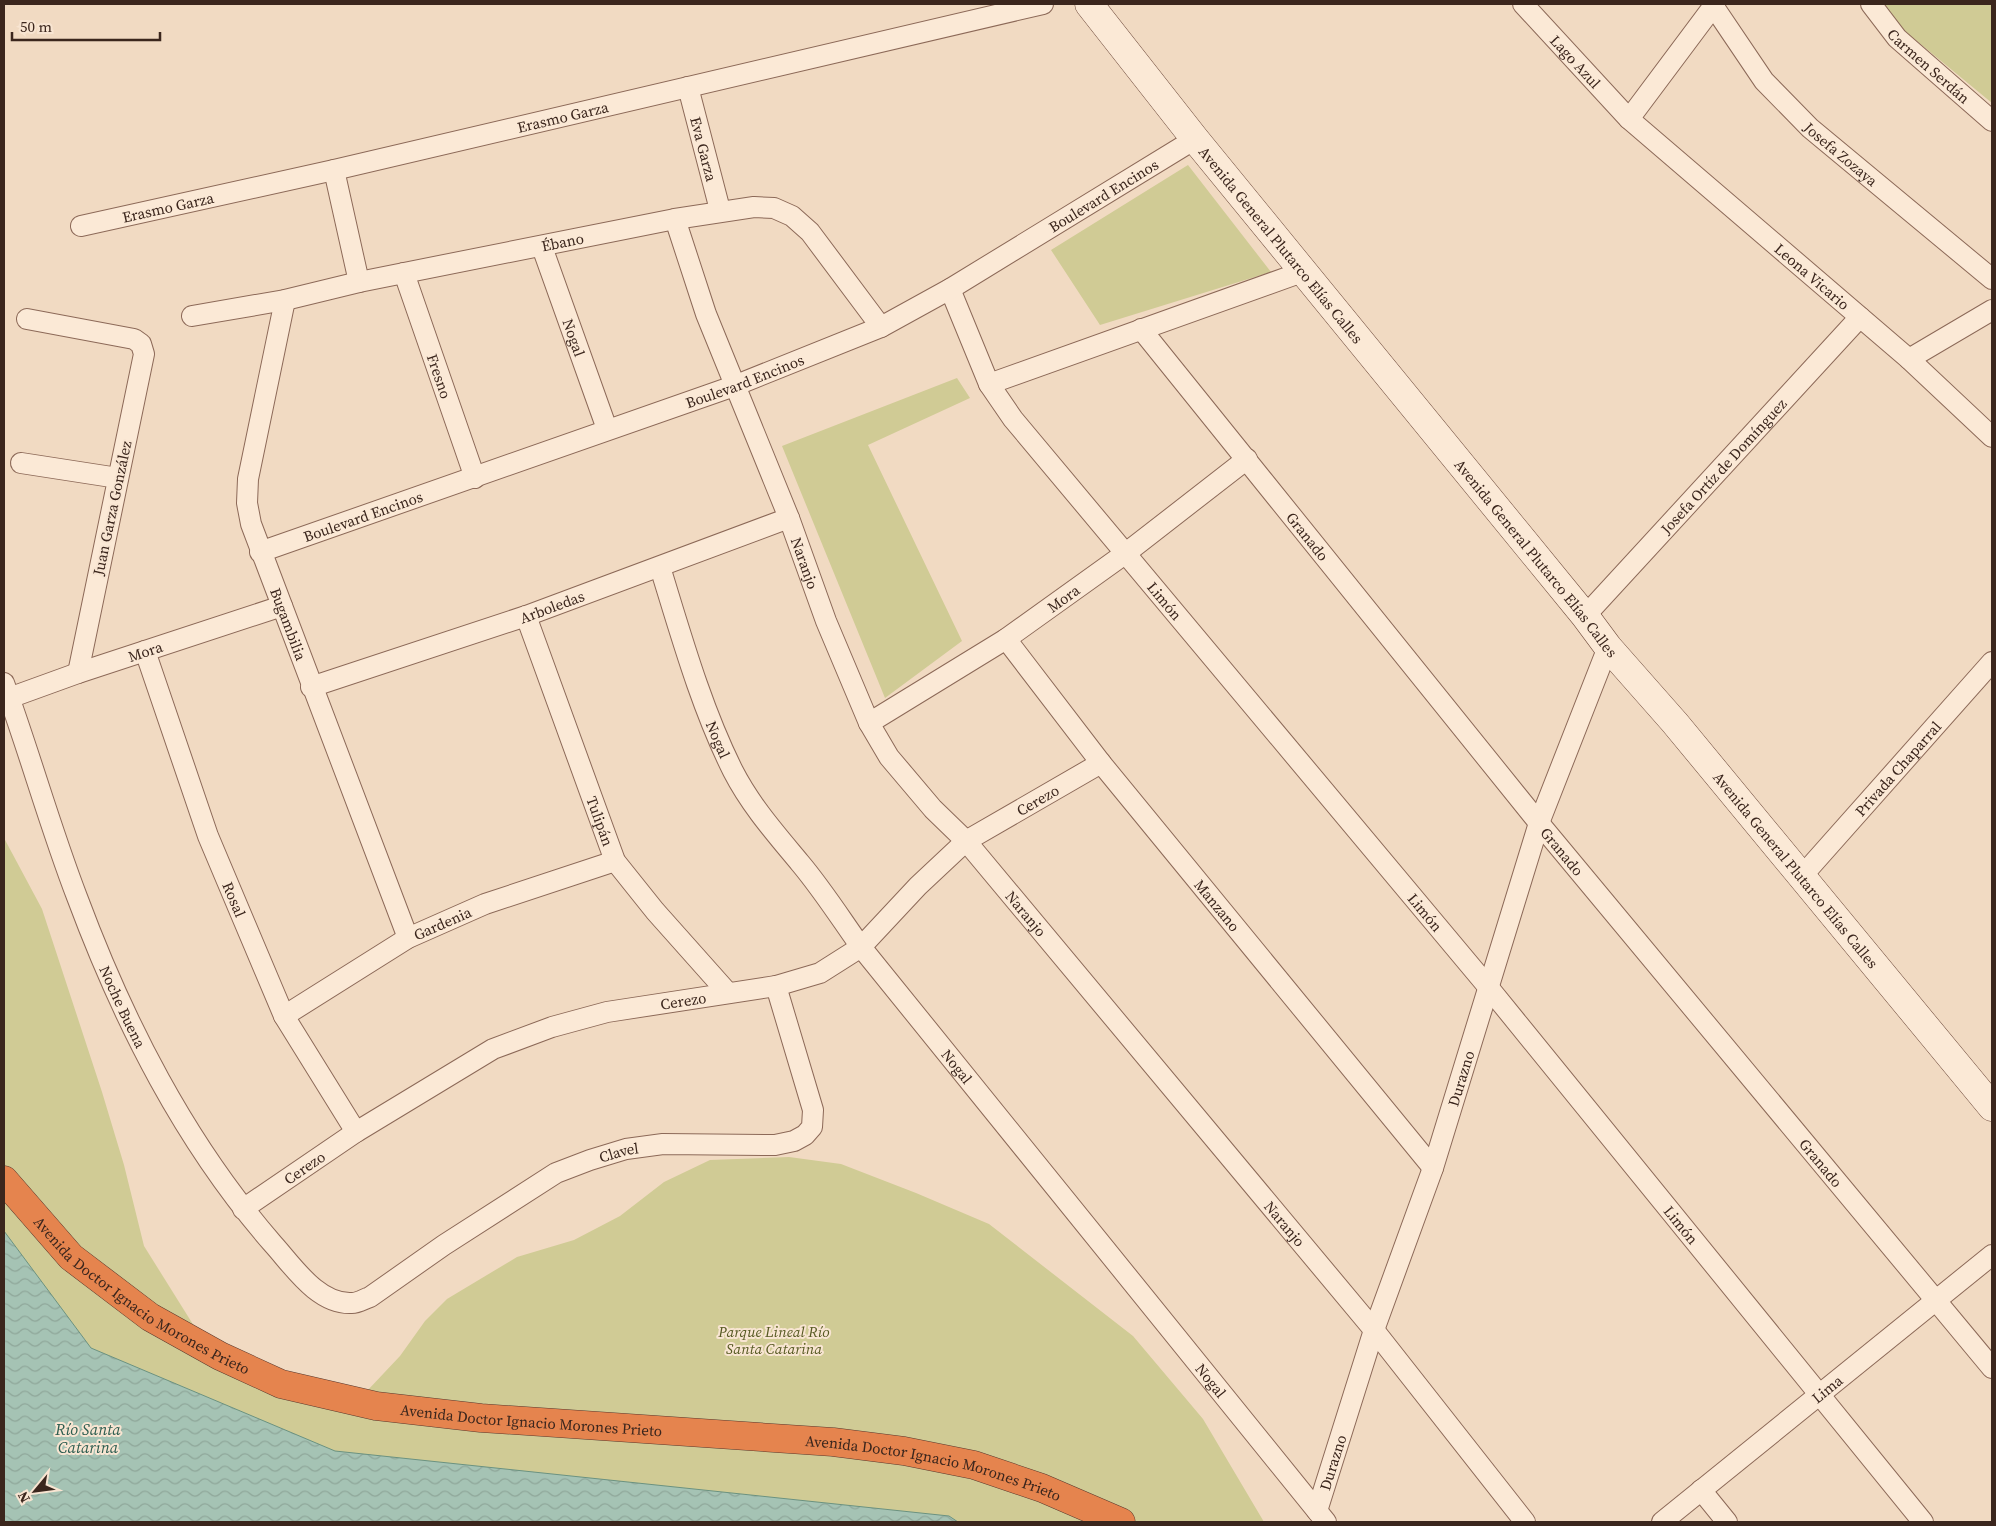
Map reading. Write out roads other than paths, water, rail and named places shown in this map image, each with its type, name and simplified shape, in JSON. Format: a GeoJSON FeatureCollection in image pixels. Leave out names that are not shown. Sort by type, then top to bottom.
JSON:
{"type":"FeatureCollection","features":[{"type":"Feature","properties":{"kind":"highway","name":"Avenida Doctor Ignacio Morones Prieto"},"geometry":{"type":"LineString","coordinates":[[4,1180],[71,1257],[150,1317],[220,1356],[281,1384],[376,1406],[462,1416],[833,1442],[904,1451],[974,1465],[1042,1488],[1121,1522]]}},
{"type":"Feature","properties":{"kind":"street","name":"Erasmo Garza"},"geometry":{"type":"LineString","coordinates":[[81,226],[334,170],[1043,4]]}},
{"type":"Feature","properties":{"kind":"street","name":"Avenida General Plutarco Elías Calles"},"geometry":{"type":"LineString","coordinates":[[1088,4],[1195,139],[1305,271],[1585,616],[1608,647],[1675,723],[1992,1107]]}},
{"type":"Feature","properties":{"kind":"street","name":"Lago Azul"},"geometry":{"type":"LineString","coordinates":[[1523,4],[1628,119]]}},
{"type":"Feature","properties":{"kind":"street"},"geometry":{"type":"LineString","coordinates":[[1628,119],[1714,8],[1713,4]]}},
{"type":"Feature","properties":{"kind":"street","name":"Josefa Zozaya"},"geometry":{"type":"LineString","coordinates":[[1713,4],[1747,58],[1786,105],[1810,128],[1992,278]]}},
{"type":"Feature","properties":{"kind":"street","name":"Carmen Serdán"},"geometry":{"type":"LineString","coordinates":[[1871,4],[1897,38],[1992,121]]}},
{"type":"Feature","properties":{"kind":"street","name":"Eva Garza"},"geometry":{"type":"LineString","coordinates":[[688,87],[720,210]]}},
{"type":"Feature","properties":{"kind":"street","name":"Leona Vicario"},"geometry":{"type":"LineString","coordinates":[[1628,119],[1909,359],[1992,437]]}},
{"type":"Feature","properties":{"kind":"street","name":"Boulevard Encinos"},"geometry":{"type":"LineString","coordinates":[[260,552],[734,386],[881,327],[950,289],[1195,139]]}},
{"type":"Feature","properties":{"kind":"street"},"geometry":{"type":"LineString","coordinates":[[334,170],[359,282]]}},
{"type":"Feature","properties":{"kind":"street","name":"Ébano"},"geometry":{"type":"LineString","coordinates":[[192,316],[285,300],[359,282],[720,210],[754,207],[774,208],[792,216],[810,232],[881,327]]}},
{"type":"Feature","properties":{"kind":"street","name":"Naranjo"},"geometry":{"type":"LineString","coordinates":[[675,219],[706,314],[789,518],[826,621],[869,723],[889,757],[933,809],[966,841],[1374,1330],[1526,1522]]}},
{"type":"Feature","properties":{"kind":"street","name":"Nogal"},"geometry":{"type":"LineString","coordinates":[[542,247],[607,429]]}},
{"type":"Feature","properties":{"kind":"street"},"geometry":{"type":"LineString","coordinates":[[989,384],[1305,271]]}},
{"type":"Feature","properties":{"kind":"street","name":"Fresno"},"geometry":{"type":"LineString","coordinates":[[404,273],[475,478]]}},
{"type":"Feature","properties":{"kind":"street","name":"Limón"},"geometry":{"type":"LineString","coordinates":[[950,289],[989,384],[1013,419],[1489,988],[1922,1522]]}},
{"type":"Feature","properties":{"kind":"street","name":"Bugambilia"},"geometry":{"type":"LineString","coordinates":[[285,300],[248,479],[247,503],[260,552],[408,938]]}},
{"type":"Feature","properties":{"kind":"street"},"geometry":{"type":"LineString","coordinates":[[1909,359],[1992,310]]}},
{"type":"Feature","properties":{"kind":"street","name":"Josefa Ortíz de Domínguez"},"geometry":{"type":"LineString","coordinates":[[1585,616],[1860,317]]}},
{"type":"Feature","properties":{"kind":"street","name":"Juan Garza González"},"geometry":{"type":"LineString","coordinates":[[27,319],[134,338],[141,344],[144,354],[78,673]]}},
{"type":"Feature","properties":{"kind":"street","name":"Granado"},"geometry":{"type":"LineString","coordinates":[[1141,329],[1539,822],[1992,1368]]}},
{"type":"Feature","properties":{"kind":"street","name":"Mora"},"geometry":{"type":"LineString","coordinates":[[869,723],[1006,639],[1126,552],[1247,459]]}},
{"type":"Feature","properties":{"kind":"street"},"geometry":{"type":"LineString","coordinates":[[21,463],[118,478]]}},
{"type":"Feature","properties":{"kind":"street","name":"Arboledas"},"geometry":{"type":"LineString","coordinates":[[311,687],[526,616],[789,518]]}},
{"type":"Feature","properties":{"kind":"street","name":"Nogal"},"geometry":{"type":"LineString","coordinates":[[660,567],[686,650],[733,772],[774,834],[801,864],[861,947],[1322,1516]]}},
{"type":"Feature","properties":{"kind":"street","name":"Mora"},"geometry":{"type":"LineString","coordinates":[[7,690],[78,673],[282,606]]}},
{"type":"Feature","properties":{"kind":"street","name":"Tulipán"},"geometry":{"type":"LineString","coordinates":[[526,616],[615,861],[672,932],[728,993]]}},
{"type":"Feature","properties":{"kind":"street","name":"Manzano"},"geometry":{"type":"LineString","coordinates":[[1006,639],[1101,764],[1432,1168]]}},
{"type":"Feature","properties":{"kind":"street","name":"Durazno"},"geometry":{"type":"LineString","coordinates":[[1322,1516],[1374,1330],[1432,1168],[1539,822],[1608,647]]}},
{"type":"Feature","properties":{"kind":"street","name":"Rosal"},"geometry":{"type":"LineString","coordinates":[[145,651],[208,836],[284,1016],[356,1132]]}},
{"type":"Feature","properties":{"kind":"street","name":"Privada Chaparral"},"geometry":{"type":"LineString","coordinates":[[1802,876],[1992,662]]}},
{"type":"Feature","properties":{"kind":"street","name":"Noche Buena"},"geometry":{"type":"LineString","coordinates":[[7,690],[77,898],[132,1028],[184,1125],[243,1209],[317,1291]]}},
{"type":"Feature","properties":{"kind":"street","name":"Cerezo"},"geometry":{"type":"LineString","coordinates":[[243,1209],[356,1132],[435,1082],[502,1046],[552,1028],[607,1012],[776,986],[820,973],[861,947],[918,886],[966,841],[1101,764]]}},
{"type":"Feature","properties":{"kind":"street","name":"Gardenia"},"geometry":{"type":"LineString","coordinates":[[284,1016],[408,938],[485,904],[615,861]]}},
{"type":"Feature","properties":{"kind":"street","name":"Clavel"},"geometry":{"type":"LineString","coordinates":[[317,1291],[338,1302],[353,1303],[370,1297],[513,1199],[556,1173],[590,1160],[626,1149],[663,1144],[726,1143],[775,1145],[794,1141],[805,1136],[812,1127],[813,1110],[776,986]]}},
{"type":"Feature","properties":{"kind":"street","name":"Lima"},"geometry":{"type":"LineString","coordinates":[[1662,1522],[1992,1255]]}},
{"type":"Feature","properties":{"kind":"street"},"geometry":{"type":"LineString","coordinates":[[1701,1490],[1727,1522]]}},
{"type":"Feature","properties":{"kind":"water","name":"Río Santa Catarina"},"geometry":{"type":"Polygon","coordinates":[[[4,1231],[91,1348],[335,1451],[949,1516],[958,1522],[4,1522],[4,1231]]]}},
{"type":"Feature","properties":{"kind":"park label","name":"Parque Lineal Río Santa Catarina"},"geometry":{"type":"Point","coordinates":[774,1340]}}]}
